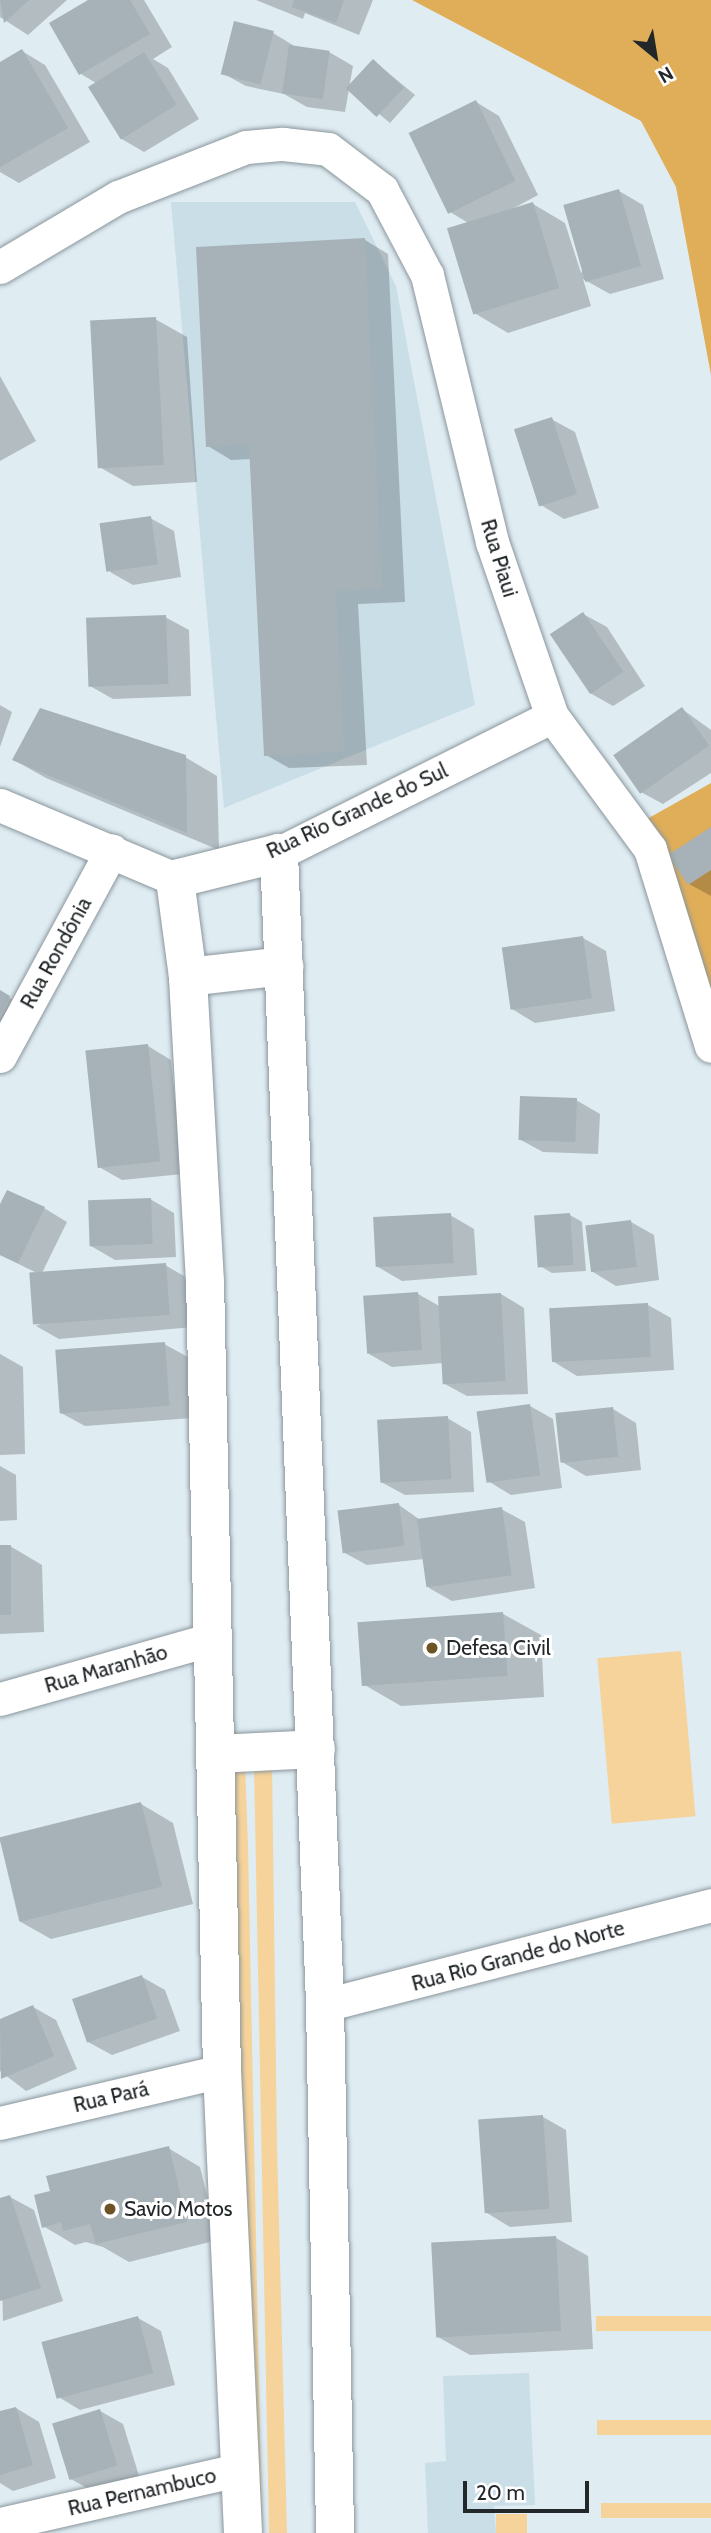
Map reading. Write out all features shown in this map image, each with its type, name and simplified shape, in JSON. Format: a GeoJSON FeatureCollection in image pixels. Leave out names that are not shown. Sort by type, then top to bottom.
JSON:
{"type":"FeatureCollection","features":[{"type":"Feature","properties":{"kind":"street","name":"Rua Piaui"},"geometry":{"type":"LineString","coordinates":[[0,267],[118,197],[246,147],[283,144],[328,149],[382,190],[427,275],[492,542],[552,716],[650,849],[711,1046]]}},
{"type":"Feature","properties":{"kind":"street","name":"Rua Rio Grande do Sul"},"geometry":{"type":"LineString","coordinates":[[175,878],[279,853],[552,716]]}},
{"type":"Feature","properties":{"kind":"street"},"geometry":{"type":"LineString","coordinates":[[0,804],[175,878],[188,977],[205,1282],[222,2071],[243,2533]]}},
{"type":"Feature","properties":{"kind":"street","name":"Rua Rondônia"},"geometry":{"type":"LineString","coordinates":[[0,1056],[112,850]]}},
{"type":"Feature","properties":{"kind":"street"},"geometry":{"type":"LineString","coordinates":[[279,853],[325,2005],[335,2533]]}},
{"type":"Feature","properties":{"kind":"street"},"geometry":{"type":"LineString","coordinates":[[188,977],[284,966]]}},
{"type":"Feature","properties":{"kind":"street","name":"Rua Maranhão"},"geometry":{"type":"LineString","coordinates":[[0,1699],[212,1639]]}},
{"type":"Feature","properties":{"kind":"street"},"geometry":{"type":"LineString","coordinates":[[215,1754],[316,1749]]}},
{"type":"Feature","properties":{"kind":"street","name":"Rua Rio Grande do Norte"},"geometry":{"type":"LineString","coordinates":[[325,2005],[711,1905]]}},
{"type":"Feature","properties":{"kind":"street","name":"Rua Pará"},"geometry":{"type":"LineString","coordinates":[[0,2123],[222,2071]]}},
{"type":"Feature","properties":{"kind":"street","name":"Rua Pernambuco"},"geometry":{"type":"LineString","coordinates":[[0,2524],[242,2469]]}},
{"type":"Feature","properties":{"kind":"shaded area"},"geometry":{"type":"Polygon","coordinates":[[[412,0],[711,0],[711,375],[676,187],[641,121],[412,0]]]}},
{"type":"Feature","properties":{"kind":"shaded area"},"geometry":{"type":"Polygon","coordinates":[[[171,202],[355,202],[396,286],[475,705],[224,808],[171,202]]]}},
{"type":"Feature","properties":{"kind":"shaded area"},"geometry":{"type":"Polygon","coordinates":[[[711,783],[711,1003],[647,819],[711,783]]]}},
{"type":"Feature","properties":{"kind":"shaded area"},"geometry":{"type":"Polygon","coordinates":[[[681,1651],[695,1816],[612,1824],[597,1658],[681,1651]]]}},
{"type":"Feature","properties":{"kind":"shaded area"},"geometry":{"type":"Polygon","coordinates":[[[272,1763],[277,2146],[287,2533],[269,2533],[254,1765],[272,1763]]]}},
{"type":"Feature","properties":{"kind":"shaded area"},"geometry":{"type":"Polygon","coordinates":[[[245,1765],[262,2533],[247,2533],[229,1768],[245,1765]]]}},
{"type":"Feature","properties":{"kind":"shaded area"},"geometry":{"type":"Polygon","coordinates":[[[596,2316],[711,2316],[711,2331],[596,2331],[596,2316]]]}},
{"type":"Feature","properties":{"kind":"shaded area"},"geometry":{"type":"Polygon","coordinates":[[[529,2373],[535,2505],[494,2506],[496,2533],[428,2533],[425,2463],[446,2461],[443,2376],[529,2373]]]}},
{"type":"Feature","properties":{"kind":"shaded area"},"geometry":{"type":"Polygon","coordinates":[[[597,2420],[711,2420],[711,2435],[597,2435],[597,2420]]]}},
{"type":"Feature","properties":{"kind":"shaded area"},"geometry":{"type":"Polygon","coordinates":[[[601,2503],[711,2503],[711,2518],[601,2518],[601,2503]]]}},
{"type":"Feature","properties":{"kind":"shaded area"},"geometry":{"type":"Polygon","coordinates":[[[496,2514],[527,2514],[527,2533],[496,2533],[496,2514]]]}},
{"type":"Feature","properties":{"kind":"building"},"geometry":{"type":"Polygon","coordinates":[[[0,0],[29,0],[4,23],[0,0]]]}},
{"type":"Feature","properties":{"kind":"building"},"geometry":{"type":"Polygon","coordinates":[[[88,0],[130,0],[150,34],[79,75],[49,23],[88,0]]]}},
{"type":"Feature","properties":{"kind":"building"},"geometry":{"type":"Polygon","coordinates":[[[294,0],[344,0],[336,23],[292,7],[294,0]]]}},
{"type":"Feature","properties":{"kind":"building"},"geometry":{"type":"Polygon","coordinates":[[[234,21],[274,31],[260,84],[221,74],[234,21]]]}},
{"type":"Feature","properties":{"kind":"building"},"geometry":{"type":"Polygon","coordinates":[[[289,45],[330,51],[323,99],[282,94],[289,45]]]}},
{"type":"Feature","properties":{"kind":"building"},"geometry":{"type":"Polygon","coordinates":[[[22,49],[68,128],[0,167],[0,62],[22,49]]]}},
{"type":"Feature","properties":{"kind":"building"},"geometry":{"type":"Polygon","coordinates":[[[144,52],[177,105],[121,140],[88,87],[144,52]]]}},
{"type":"Feature","properties":{"kind":"building"},"geometry":{"type":"Polygon","coordinates":[[[373,59],[404,88],[376,117],[346,88],[373,59]]]}},
{"type":"Feature","properties":{"kind":"building"},"geometry":{"type":"Polygon","coordinates":[[[476,100],[515,181],[448,214],[409,133],[476,100]]]}},
{"type":"Feature","properties":{"kind":"building"},"geometry":{"type":"Polygon","coordinates":[[[619,189],[641,266],[585,282],[563,205],[619,189]]]}},
{"type":"Feature","properties":{"kind":"building"},"geometry":{"type":"Polygon","coordinates":[[[533,202],[559,288],[473,314],[447,228],[533,202]]]}},
{"type":"Feature","properties":{"kind":"building"},"geometry":{"type":"Polygon","coordinates":[[[365,238],[382,589],[336,591],[344,752],[264,756],[249,445],[206,447],[196,247],[365,238]]]}},
{"type":"Feature","properties":{"kind":"building"},"geometry":{"type":"Polygon","coordinates":[[[156,317],[164,465],[98,468],[90,320],[156,317]]]}},
{"type":"Feature","properties":{"kind":"building"},"geometry":{"type":"Polygon","coordinates":[[[552,417],[577,494],[539,506],[514,429],[552,417]]]}},
{"type":"Feature","properties":{"kind":"building"},"geometry":{"type":"Polygon","coordinates":[[[151,516],[158,565],[106,572],[100,523],[151,516]]]}},
{"type":"Feature","properties":{"kind":"building"},"geometry":{"type":"Polygon","coordinates":[[[583,612],[623,672],[590,694],[550,634],[583,612]]]}},
{"type":"Feature","properties":{"kind":"building"},"geometry":{"type":"Polygon","coordinates":[[[166,615],[168,684],[88,687],[86,618],[166,615]]]}},
{"type":"Feature","properties":{"kind":"building"},"geometry":{"type":"Polygon","coordinates":[[[682,707],[709,746],[640,794],[613,755],[682,707]]]}},
{"type":"Feature","properties":{"kind":"building"},"geometry":{"type":"Polygon","coordinates":[[[40,708],[186,755],[187,833],[12,760],[40,708]]]}},
{"type":"Feature","properties":{"kind":"building"},"geometry":{"type":"Polygon","coordinates":[[[711,827],[711,870],[688,885],[668,855],[711,827]]]}},
{"type":"Feature","properties":{"kind":"building"},"geometry":{"type":"Polygon","coordinates":[[[583,936],[592,998],[511,1010],[502,947],[583,936]]]}},
{"type":"Feature","properties":{"kind":"building"},"geometry":{"type":"Polygon","coordinates":[[[0,990],[10,996],[0,1014],[0,990]]]}},
{"type":"Feature","properties":{"kind":"building"},"geometry":{"type":"Polygon","coordinates":[[[148,1044],[160,1161],[98,1168],[85,1051],[148,1044]]]}},
{"type":"Feature","properties":{"kind":"building"},"geometry":{"type":"Polygon","coordinates":[[[520,1096],[577,1098],[575,1142],[518,1140],[520,1096]]]}},
{"type":"Feature","properties":{"kind":"building"},"geometry":{"type":"Polygon","coordinates":[[[7,1190],[45,1207],[18,1263],[0,1255],[0,1204],[7,1190]]]}},
{"type":"Feature","properties":{"kind":"building"},"geometry":{"type":"Polygon","coordinates":[[[151,1198],[153,1244],[90,1246],[88,1200],[151,1198]]]}},
{"type":"Feature","properties":{"kind":"building"},"geometry":{"type":"Polygon","coordinates":[[[451,1213],[454,1263],[376,1267],[373,1217],[451,1213]]]}},
{"type":"Feature","properties":{"kind":"building"},"geometry":{"type":"Polygon","coordinates":[[[570,1213],[574,1265],[538,1267],[534,1216],[570,1213]]]}},
{"type":"Feature","properties":{"kind":"building"},"geometry":{"type":"Polygon","coordinates":[[[631,1220],[637,1267],[591,1272],[585,1226],[631,1220]]]}},
{"type":"Feature","properties":{"kind":"building"},"geometry":{"type":"Polygon","coordinates":[[[166,1263],[170,1315],[33,1324],[29,1273],[166,1263]]]}},
{"type":"Feature","properties":{"kind":"building"},"geometry":{"type":"Polygon","coordinates":[[[418,1292],[422,1350],[367,1354],[363,1296],[418,1292]]]}},
{"type":"Feature","properties":{"kind":"building"},"geometry":{"type":"Polygon","coordinates":[[[501,1293],[506,1381],[443,1384],[438,1296],[501,1293]]]}},
{"type":"Feature","properties":{"kind":"building"},"geometry":{"type":"Polygon","coordinates":[[[648,1303],[651,1357],[552,1362],[549,1308],[648,1303]]]}},
{"type":"Feature","properties":{"kind":"building"},"geometry":{"type":"Polygon","coordinates":[[[165,1342],[169,1406],[60,1414],[55,1350],[165,1342]]]}},
{"type":"Feature","properties":{"kind":"building"},"geometry":{"type":"Polygon","coordinates":[[[530,1404],[540,1475],[487,1483],[477,1412],[530,1404]]]}},
{"type":"Feature","properties":{"kind":"building"},"geometry":{"type":"Polygon","coordinates":[[[613,1407],[618,1457],[561,1463],[555,1413],[613,1407]]]}},
{"type":"Feature","properties":{"kind":"building"},"geometry":{"type":"Polygon","coordinates":[[[448,1416],[451,1479],[380,1483],[377,1420],[448,1416]]]}},
{"type":"Feature","properties":{"kind":"building"},"geometry":{"type":"Polygon","coordinates":[[[399,1503],[404,1546],[343,1553],[337,1511],[399,1503]]]}},
{"type":"Feature","properties":{"kind":"building"},"geometry":{"type":"Polygon","coordinates":[[[502,1507],[512,1575],[426,1587],[417,1519],[502,1507]]]}},
{"type":"Feature","properties":{"kind":"building"},"geometry":{"type":"Polygon","coordinates":[[[0,1545],[11,1545],[11,1615],[0,1615],[0,1545]]]}},
{"type":"Feature","properties":{"kind":"building","name":"Defesa Civil"},"geometry":{"type":"Polygon","coordinates":[[[503,1612],[507,1676],[362,1686],[357,1622],[503,1612]]]}},
{"type":"Feature","properties":{"kind":"building"},"geometry":{"type":"Polygon","coordinates":[[[141,1802],[162,1886],[20,1922],[0,1837],[141,1802]]]}},
{"type":"Feature","properties":{"kind":"building"},"geometry":{"type":"Polygon","coordinates":[[[142,1975],[157,2018],[87,2043],[72,1999],[142,1975]]]}},
{"type":"Feature","properties":{"kind":"building"},"geometry":{"type":"Polygon","coordinates":[[[33,2005],[54,2056],[1,2079],[0,2019],[33,2005]]]}},
{"type":"Feature","properties":{"kind":"building"},"geometry":{"type":"Polygon","coordinates":[[[543,2115],[550,2209],[485,2213],[478,2120],[543,2115]]]}},
{"type":"Feature","properties":{"kind":"building","name":"Savio Motos"},"geometry":{"type":"Polygon","coordinates":[[[169,2146],[187,2222],[96,2244],[90,2224],[63,2231],[61,2222],[42,2228],[34,2195],[50,2191],[46,2176],[169,2146]]]}},
{"type":"Feature","properties":{"kind":"building"},"geometry":{"type":"Polygon","coordinates":[[[10,2195],[41,2288],[0,2301],[0,2198],[10,2195]]]}},
{"type":"Feature","properties":{"kind":"building"},"geometry":{"type":"Polygon","coordinates":[[[556,2236],[561,2331],[436,2337],[431,2243],[556,2236]]]}},
{"type":"Feature","properties":{"kind":"building"},"geometry":{"type":"Polygon","coordinates":[[[138,2316],[153,2373],[57,2399],[41,2342],[138,2316]]]}},
{"type":"Feature","properties":{"kind":"building"},"geometry":{"type":"Polygon","coordinates":[[[16,2407],[33,2465],[0,2475],[0,2411],[16,2407]]]}},
{"type":"Feature","properties":{"kind":"building"},"geometry":{"type":"Polygon","coordinates":[[[100,2409],[117,2465],[69,2480],[52,2424],[100,2409]]]}},
{"type":"Feature","properties":{"kind":"place","name":"Defesa Civil"},"geometry":{"type":"Point","coordinates":[432,1648]}},
{"type":"Feature","properties":{"kind":"place","name":"Savio Motos"},"geometry":{"type":"Point","coordinates":[110,2209]}}]}
